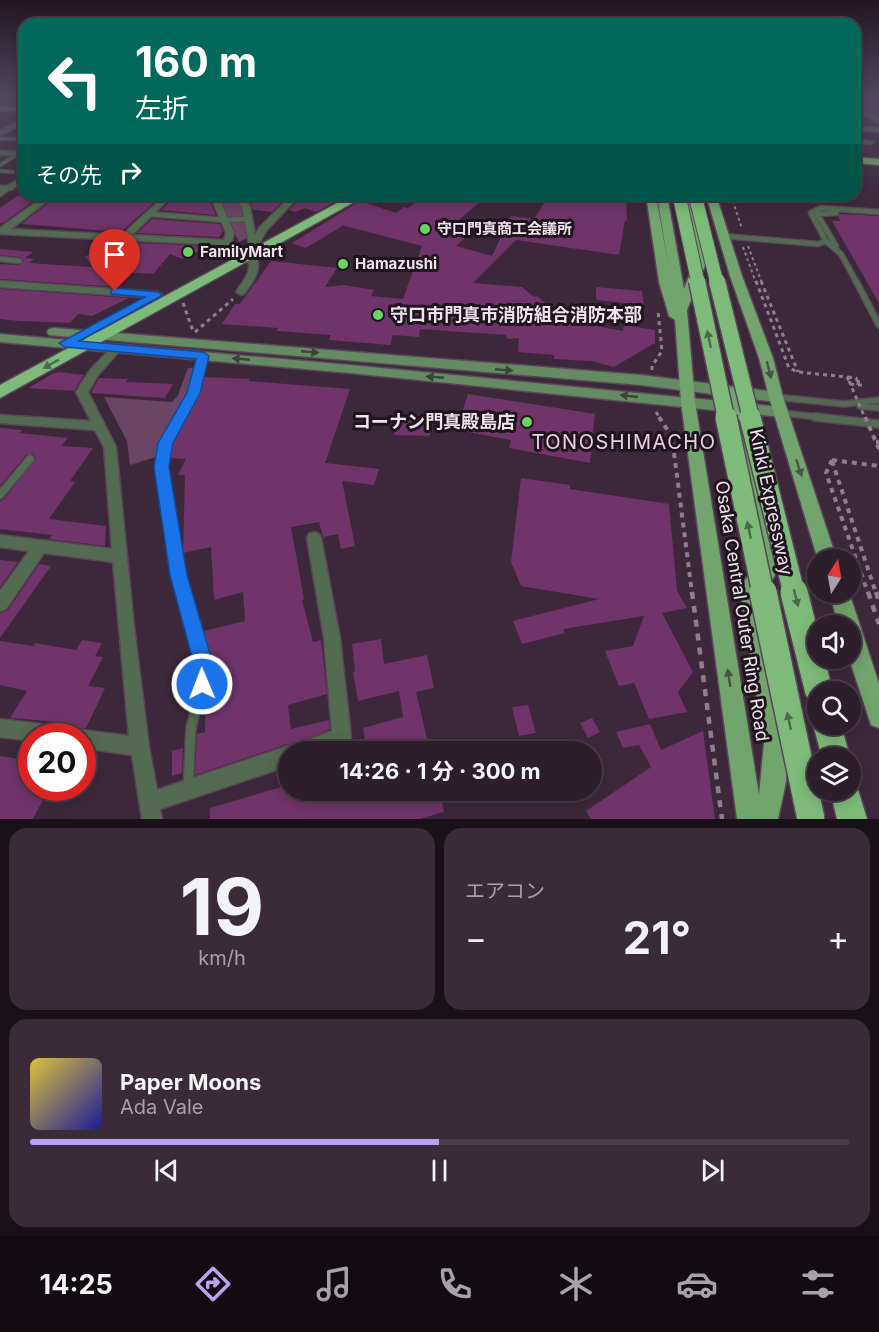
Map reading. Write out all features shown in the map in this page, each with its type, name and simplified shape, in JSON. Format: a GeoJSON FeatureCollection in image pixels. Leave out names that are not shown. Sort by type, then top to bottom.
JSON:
{"type":"FeatureCollection","features":[{"type":"Feature","properties":{"kind":"highway"},"geometry":{"type":"LineString","coordinates":[[861,160],[878,162]]}},
{"type":"Feature","properties":{"kind":"highway"},"geometry":{"type":"LineString","coordinates":[[0,392],[158,295],[333,201]]}},
{"type":"Feature","properties":{"kind":"highway"},"geometry":{"type":"LineString","coordinates":[[0,378],[65,343],[105,335],[179,293],[245,247],[348,201]]}},
{"type":"Feature","properties":{"kind":"highway","name":"Kinki Expressway"},"geometry":{"type":"LineString","coordinates":[[680,201],[809,819]]}},
{"type":"Feature","properties":{"kind":"highway","name":"Kinki Expressway"},"geometry":{"type":"LineString","coordinates":[[696,201],[816,681]]}},
{"type":"Feature","properties":{"kind":"highway"},"geometry":{"type":"LineString","coordinates":[[847,801],[852,819]]}},
{"type":"Feature","properties":{"kind":"main road"},"geometry":{"type":"LineString","coordinates":[[652,201],[664,282],[682,332]]}},
{"type":"Feature","properties":{"kind":"main road","name":"Osaka Central Outer Ring Road"},"geometry":{"type":"LineString","coordinates":[[663,201],[681,310],[687,394],[750,819]]}},
{"type":"Feature","properties":{"kind":"main road"},"geometry":{"type":"LineString","coordinates":[[681,310],[700,263],[688,201]]}},
{"type":"Feature","properties":{"kind":"main road"},"geometry":{"type":"LineString","coordinates":[[704,201],[725,275],[729,282],[739,284]]}},
{"type":"Feature","properties":{"kind":"main road"},"geometry":{"type":"LineString","coordinates":[[714,201],[735,237]]}},
{"type":"Feature","properties":{"kind":"main road"},"geometry":{"type":"LineString","coordinates":[[722,201],[735,237],[739,284],[766,358],[778,405],[824,549]]}},
{"type":"Feature","properties":{"kind":"main road"},"geometry":{"type":"LineString","coordinates":[[735,400],[771,562],[769,569],[754,582],[750,590],[776,744],[777,768],[774,790],[765,819]]}},
{"type":"Feature","properties":{"kind":"main road"},"geometry":{"type":"LineString","coordinates":[[861,661],[879,717]]}},
{"type":"Feature","properties":{"kind":"street"},"geometry":{"type":"LineString","coordinates":[[861,141],[871,142]]}},
{"type":"Feature","properties":{"kind":"street"},"geometry":{"type":"LineString","coordinates":[[0,153],[18,154]]}},
{"type":"Feature","properties":{"kind":"street"},"geometry":{"type":"LineString","coordinates":[[4,188],[18,181]]}},
{"type":"Feature","properties":{"kind":"street"},"geometry":{"type":"LineString","coordinates":[[1,232],[43,201]]}},
{"type":"Feature","properties":{"kind":"street"},"geometry":{"type":"LineString","coordinates":[[125,237],[163,201]]}},
{"type":"Feature","properties":{"kind":"street"},"geometry":{"type":"LineString","coordinates":[[215,201],[226,220],[230,233],[245,247],[253,260],[253,274],[241,292]]}},
{"type":"Feature","properties":{"kind":"street"},"geometry":{"type":"LineString","coordinates":[[240,201],[248,219],[245,247]]}},
{"type":"Feature","properties":{"kind":"street"},"geometry":{"type":"LineString","coordinates":[[1,232],[125,237],[245,247],[290,201]]}},
{"type":"Feature","properties":{"kind":"street"},"geometry":{"type":"LineString","coordinates":[[0,284],[158,295]]}},
{"type":"Feature","properties":{"kind":"street"},"geometry":{"type":"LineString","coordinates":[[0,328],[83,340],[116,349],[654,399],[687,394]]}},
{"type":"Feature","properties":{"kind":"street"},"geometry":{"type":"LineString","coordinates":[[105,335],[653,381],[687,394],[778,405]]}},
{"type":"Feature","properties":{"kind":"street"},"geometry":{"type":"LineString","coordinates":[[0,338],[65,343]]}},
{"type":"Feature","properties":{"kind":"street"},"geometry":{"type":"LineString","coordinates":[[116,349],[94,373],[82,392],[88,408],[110,447],[118,556],[140,747],[150,811],[188,790],[278,759]]}},
{"type":"Feature","properties":{"kind":"street"},"geometry":{"type":"LineString","coordinates":[[0,419],[100,426]]}},
{"type":"Feature","properties":{"kind":"street"},"geometry":{"type":"LineString","coordinates":[[314,538],[332,638],[342,737],[331,741]]}},
{"type":"Feature","properties":{"kind":"street"},"geometry":{"type":"LineString","coordinates":[[0,541],[118,556]]}},
{"type":"Feature","properties":{"kind":"street"},"geometry":{"type":"LineString","coordinates":[[0,604],[41,545]]}},
{"type":"Feature","properties":{"kind":"street"},"geometry":{"type":"LineString","coordinates":[[0,728],[18,730]]}},
{"type":"Feature","properties":{"kind":"street"},"geometry":{"type":"LineString","coordinates":[[96,741],[140,747]]}},
{"type":"Feature","properties":{"kind":"lane"},"geometry":{"type":"LineString","coordinates":[[0,136],[18,138]]}},
{"type":"Feature","properties":{"kind":"lane"},"geometry":{"type":"LineString","coordinates":[[0,165],[18,155]]}},
{"type":"Feature","properties":{"kind":"lane"},"geometry":{"type":"LineString","coordinates":[[0,171],[13,172]]}},
{"type":"Feature","properties":{"kind":"lane"},"geometry":{"type":"LineString","coordinates":[[0,194],[4,188]]}},
{"type":"Feature","properties":{"kind":"lane"},"geometry":{"type":"LineString","coordinates":[[244,205],[248,201]]}},
{"type":"Feature","properties":{"kind":"lane"},"geometry":{"type":"LineString","coordinates":[[841,254],[826,241],[811,213],[814,210],[834,208],[879,212]]}},
{"type":"Feature","properties":{"kind":"lane"},"geometry":{"type":"LineString","coordinates":[[836,213],[817,214],[879,325]]}},
{"type":"Feature","properties":{"kind":"lane"},"geometry":{"type":"LineString","coordinates":[[149,214],[226,220],[248,219]]}},
{"type":"Feature","properties":{"kind":"lane"},"geometry":{"type":"LineString","coordinates":[[735,237],[818,244],[826,241]]}},
{"type":"Feature","properties":{"kind":"lane"},"geometry":{"type":"LineString","coordinates":[[0,260],[19,261]]}},
{"type":"Feature","properties":{"kind":"lane"},"geometry":{"type":"LineString","coordinates":[[188,790],[191,728],[202,684],[202,657],[194,623],[180,582],[161,467],[165,443],[194,393],[203,356]]}},
{"type":"Feature","properties":{"kind":"lane"},"geometry":{"type":"LineString","coordinates":[[778,405],[844,404],[879,400]]}},
{"type":"Feature","properties":{"kind":"lane"},"geometry":{"type":"LineString","coordinates":[[844,404],[879,408]]}},
{"type":"Feature","properties":{"kind":"lane"},"geometry":{"type":"LineString","coordinates":[[778,405],[879,424]]}},
{"type":"Feature","properties":{"kind":"lane"},"geometry":{"type":"LineString","coordinates":[[0,495],[30,459]]}},
{"type":"Feature","properties":{"kind":"path"},"geometry":{"type":"LineString","coordinates":[[731,201],[735,237],[775,311],[798,372]]}},
{"type":"Feature","properties":{"kind":"path"},"geometry":{"type":"LineString","coordinates":[[732,216],[735,237],[774,324],[789,368],[858,385],[857,381],[860,382],[862,386],[859,385],[858,381],[856,378],[849,381]]}},
{"type":"Feature","properties":{"kind":"path"},"geometry":{"type":"LineString","coordinates":[[179,293],[194,334],[202,324],[241,292]]}},
{"type":"Feature","properties":{"kind":"path"},"geometry":{"type":"LineString","coordinates":[[653,381],[652,366],[662,351],[658,309]]}},
{"type":"Feature","properties":{"kind":"path"},"geometry":{"type":"LineString","coordinates":[[849,381],[878,442],[879,449]]}},
{"type":"Feature","properties":{"kind":"path"},"geometry":{"type":"LineString","coordinates":[[654,399],[656,414],[672,437],[722,819]]}},
{"type":"Feature","properties":{"kind":"path"},"geometry":{"type":"LineString","coordinates":[[832,460],[879,465]]}},
{"type":"Feature","properties":{"kind":"path"},"geometry":{"type":"LineString","coordinates":[[832,460],[851,523],[879,601]]}},
{"type":"Feature","properties":{"kind":"path"},"geometry":{"type":"LineString","coordinates":[[832,460],[826,473],[879,624]]}},
{"type":"Feature","properties":{"kind":"shaded area"},"geometry":{"type":"Polygon","coordinates":[[[218,201],[238,201],[243,207],[247,238],[239,242],[218,201]]]}},
{"type":"Feature","properties":{"kind":"shaded area"},"geometry":{"type":"Polygon","coordinates":[[[188,368],[196,368],[190,393],[163,441],[159,456],[130,465],[127,441],[104,397],[172,402],[178,395],[188,368]]]}},
{"type":"Feature","properties":{"kind":"building"},"geometry":{"type":"Polygon","coordinates":[[[17,196],[18,201],[33,201],[3,223],[0,223],[0,208],[17,196]]]}},
{"type":"Feature","properties":{"kind":"building"},"geometry":{"type":"Polygon","coordinates":[[[51,201],[156,201],[121,232],[21,224],[51,201]]]}},
{"type":"Feature","properties":{"kind":"building"},"geometry":{"type":"Polygon","coordinates":[[[170,201],[210,202],[216,215],[161,210],[170,201]]]}},
{"type":"Feature","properties":{"kind":"building"},"geometry":{"type":"Polygon","coordinates":[[[253,201],[283,201],[272,212],[253,210],[251,204],[253,201]]]}},
{"type":"Feature","properties":{"kind":"building"},"geometry":{"type":"Polygon","coordinates":[[[298,201],[336,201],[316,212],[305,208],[296,212],[289,210],[298,201]]]}},
{"type":"Feature","properties":{"kind":"building"},"geometry":{"type":"Polygon","coordinates":[[[360,201],[396,213],[404,207],[408,208],[417,201],[481,201],[459,220],[478,225],[456,246],[492,256],[511,216],[534,219],[545,201],[626,201],[627,221],[625,220],[619,255],[516,240],[473,283],[522,287],[534,297],[537,296],[566,320],[623,331],[624,325],[655,330],[655,343],[614,367],[591,361],[554,359],[554,355],[518,352],[519,338],[508,339],[506,335],[420,329],[419,337],[393,335],[390,345],[329,340],[331,335],[277,331],[278,328],[222,324],[235,304],[240,304],[271,261],[337,268],[325,287],[344,285],[374,290],[371,296],[403,299],[422,246],[341,225],[306,248],[292,243],[360,201]]]}},
{"type":"Feature","properties":{"kind":"building"},"geometry":{"type":"Polygon","coordinates":[[[840,214],[879,216],[879,303],[832,221],[841,221],[838,217],[840,214]]]}},
{"type":"Feature","properties":{"kind":"building"},"geometry":{"type":"Polygon","coordinates":[[[152,219],[220,224],[223,232],[219,237],[137,233],[152,219]]]}},
{"type":"Feature","properties":{"kind":"building"},"geometry":{"type":"Polygon","coordinates":[[[131,243],[208,246],[182,259],[170,254],[153,274],[111,271],[121,287],[0,279],[0,264],[19,265],[23,261],[20,257],[0,255],[0,249],[33,252],[25,258],[34,259],[29,263],[92,267],[85,256],[131,243]]]}},
{"type":"Feature","properties":{"kind":"building"},"geometry":{"type":"Polygon","coordinates":[[[596,287],[642,291],[644,305],[596,300],[596,287]]]}},
{"type":"Feature","properties":{"kind":"building"},"geometry":{"type":"Polygon","coordinates":[[[0,289],[129,298],[92,316],[78,314],[70,323],[20,321],[0,319],[0,289]]]}},
{"type":"Feature","properties":{"kind":"building"},"geometry":{"type":"Polygon","coordinates":[[[59,372],[84,375],[74,391],[28,388],[52,374],[59,372]]]}},
{"type":"Feature","properties":{"kind":"building"},"geometry":{"type":"Polygon","coordinates":[[[205,377],[250,379],[249,381],[350,389],[325,463],[379,469],[374,485],[342,481],[355,546],[341,549],[338,534],[323,537],[319,522],[291,527],[304,599],[302,600],[313,642],[321,640],[327,694],[288,705],[291,729],[329,720],[330,729],[303,741],[278,741],[278,747],[195,775],[197,734],[205,732],[205,708],[222,703],[218,671],[212,673],[204,631],[245,621],[243,592],[214,600],[211,547],[183,553],[185,475],[178,475],[186,459],[169,458],[170,450],[205,377]]]}},
{"type":"Feature","properties":{"kind":"building"},"geometry":{"type":"Polygon","coordinates":[[[99,378],[128,379],[126,382],[173,384],[165,398],[91,393],[99,378]]]}},
{"type":"Feature","properties":{"kind":"building","name":"コーナン門真殿島店"},"geometry":{"type":"Polygon","coordinates":[[[468,394],[595,414],[590,463],[509,448],[511,440],[456,430],[468,394]]]}},
{"type":"Feature","properties":{"kind":"building"},"geometry":{"type":"Polygon","coordinates":[[[396,419],[431,419],[430,436],[394,435],[396,419]]]}},
{"type":"Feature","properties":{"kind":"building"},"geometry":{"type":"Polygon","coordinates":[[[0,428],[22,430],[19,433],[68,438],[61,446],[93,448],[70,481],[75,482],[49,519],[106,526],[105,546],[49,539],[52,535],[0,529],[0,501],[36,459],[33,454],[26,455],[0,486],[0,428]]]}},
{"type":"Feature","properties":{"kind":"building"},"geometry":{"type":"Polygon","coordinates":[[[521,478],[570,485],[570,489],[669,504],[677,591],[687,608],[662,613],[693,672],[678,692],[687,712],[649,719],[634,683],[619,686],[605,651],[633,646],[644,616],[563,629],[565,633],[522,644],[513,621],[599,599],[521,586],[511,562],[521,478]]]}},
{"type":"Feature","properties":{"kind":"building"},"geometry":{"type":"Polygon","coordinates":[[[0,560],[18,562],[0,587],[0,560]]]}},
{"type":"Feature","properties":{"kind":"building"},"geometry":{"type":"Polygon","coordinates":[[[39,564],[51,566],[0,638],[0,613],[8,610],[39,564]]]}},
{"type":"Feature","properties":{"kind":"building"},"geometry":{"type":"Polygon","coordinates":[[[381,639],[384,664],[427,655],[434,688],[416,692],[427,741],[365,741],[363,728],[403,717],[399,691],[358,701],[353,672],[355,671],[352,644],[381,639]]]}},
{"type":"Feature","properties":{"kind":"building"},"geometry":{"type":"Polygon","coordinates":[[[82,640],[102,643],[95,656],[103,657],[88,686],[105,688],[88,723],[60,723],[10,718],[27,691],[0,685],[0,641],[33,646],[35,643],[76,650],[82,640]]]}},
{"type":"Feature","properties":{"kind":"building"},"geometry":{"type":"Polygon","coordinates":[[[528,705],[536,733],[519,736],[512,707],[528,705]]]}},
{"type":"Feature","properties":{"kind":"building"},"geometry":{"type":"Polygon","coordinates":[[[592,718],[600,732],[588,738],[580,723],[592,718]]]}},
{"type":"Feature","properties":{"kind":"building"},"geometry":{"type":"Polygon","coordinates":[[[650,724],[661,750],[703,731],[715,819],[591,819],[586,811],[651,767],[639,745],[623,748],[616,732],[650,724]]]}},
{"type":"Feature","properties":{"kind":"building"},"geometry":{"type":"Polygon","coordinates":[[[183,748],[182,773],[172,776],[172,751],[183,748]]]}},
{"type":"Feature","properties":{"kind":"building"},"geometry":{"type":"Polygon","coordinates":[[[0,756],[18,759],[18,801],[42,801],[33,819],[0,819],[0,756]]]}},
{"type":"Feature","properties":{"kind":"building"},"geometry":{"type":"Polygon","coordinates":[[[278,788],[278,801],[442,801],[444,812],[420,819],[210,819],[210,808],[278,788]]]}},
{"type":"Feature","properties":{"kind":"place","name":"守口門真商工会議所"},"geometry":{"type":"Point","coordinates":[425,229]}},
{"type":"Feature","properties":{"kind":"place","name":"FamilyMart"},"geometry":{"type":"Point","coordinates":[188,252]}},
{"type":"Feature","properties":{"kind":"place","name":"Hamazushi"},"geometry":{"type":"Point","coordinates":[343,264]}},
{"type":"Feature","properties":{"kind":"place","name":"守口市門真市消防組合消防本部"},"geometry":{"type":"Point","coordinates":[378,315]}},
{"type":"Feature","properties":{"kind":"place","name":"コーナン門真殿島店"},"geometry":{"type":"Point","coordinates":[527,422]}},
{"type":"Feature","properties":{"kind":"district","name":"TONOSHIMACHO"},"geometry":{"type":"Point","coordinates":[624,442]}},
{"type":"Feature","properties":{"kind":"route"},"geometry":{"type":"LineString","coordinates":[[115,291],[158,295],[65,343],[203,356],[194,393],[165,443],[161,467],[178,575],[194,623],[202,657],[202,684]]}}]}
